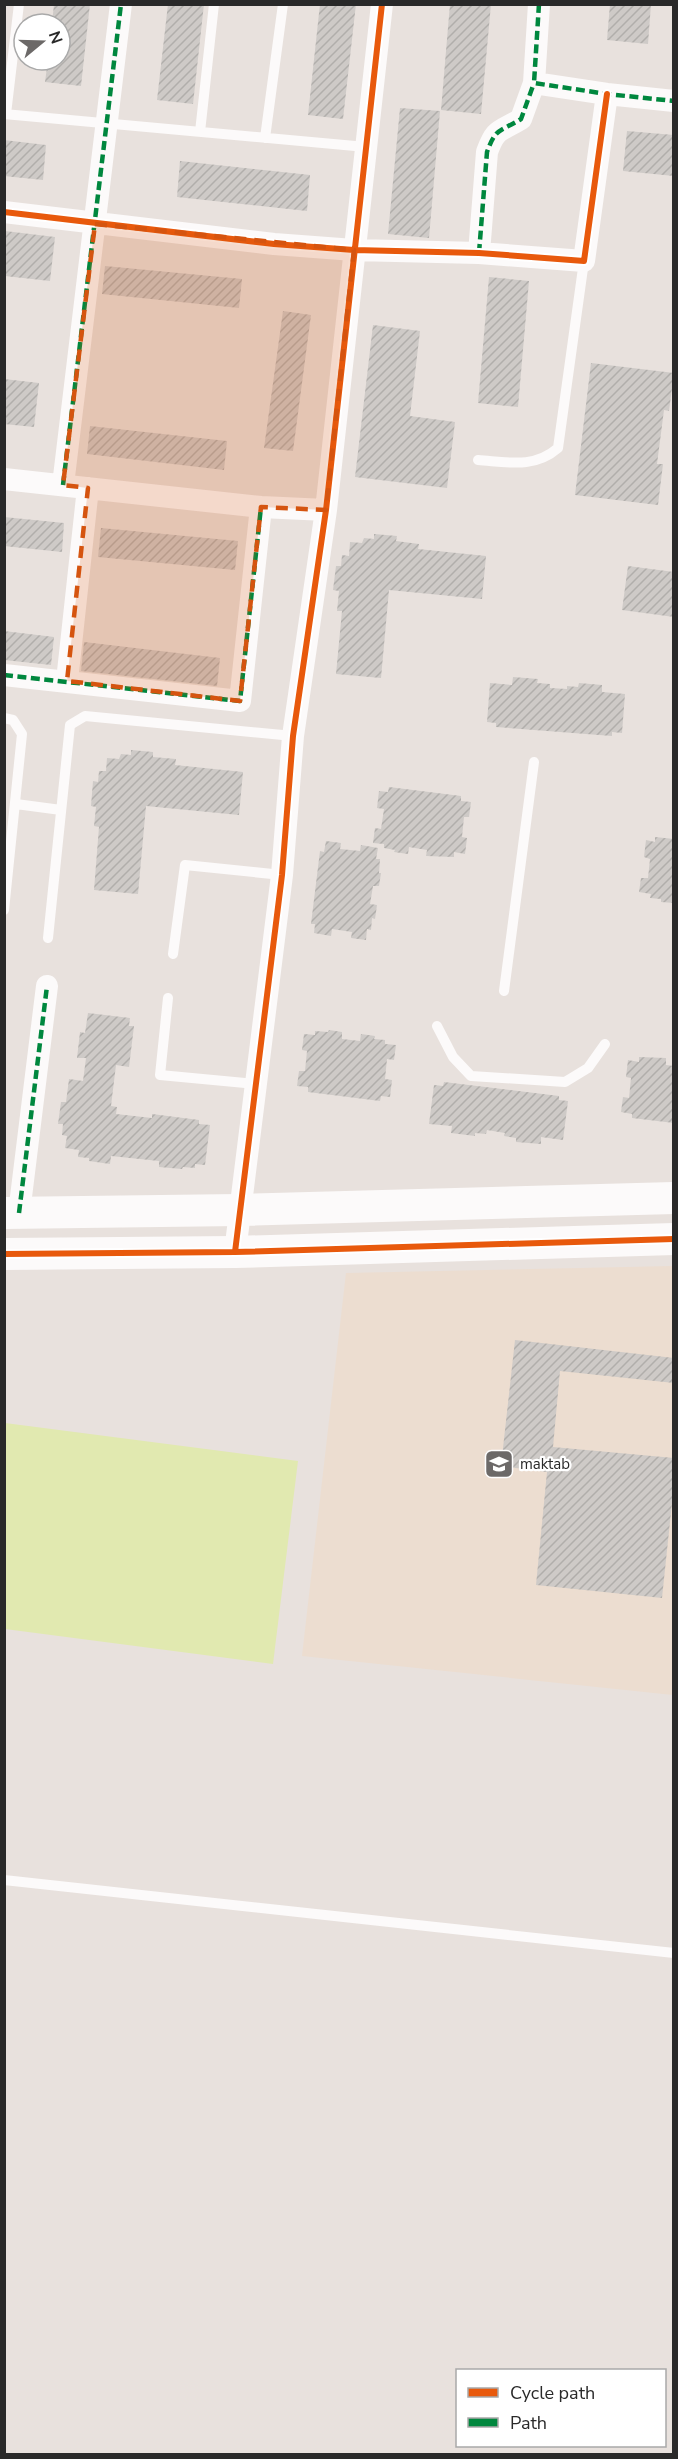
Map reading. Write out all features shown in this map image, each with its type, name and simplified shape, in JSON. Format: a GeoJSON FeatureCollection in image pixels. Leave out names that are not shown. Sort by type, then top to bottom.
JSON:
{"type":"FeatureCollection","features":[{"type":"Feature","properties":{"kind":"street"},"geometry":{"type":"LineString","coordinates":[[63,485],[121,4]]}},
{"type":"Feature","properties":{"kind":"street"},"geometry":{"type":"LineString","coordinates":[[235,1252],[282,875],[293,736],[326,510],[382,4]]}},
{"type":"Feature","properties":{"kind":"street"},"geometry":{"type":"LineString","coordinates":[[479,253],[487,152],[492,138],[498,131],[521,119],[534,83],[539,4]]}},
{"type":"Feature","properties":{"kind":"street"},"geometry":{"type":"LineString","coordinates":[[534,83],[674,101]]}},
{"type":"Feature","properties":{"kind":"street"},"geometry":{"type":"LineString","coordinates":[[4,212],[274,244],[354,250],[479,253],[584,261],[607,94]]}},
{"type":"Feature","properties":{"kind":"street"},"geometry":{"type":"LineString","coordinates":[[4,479],[261,507],[326,510]]}},
{"type":"Feature","properties":{"kind":"street"},"geometry":{"type":"LineString","coordinates":[[67,681],[88,488]]}},
{"type":"Feature","properties":{"kind":"street"},"geometry":{"type":"LineString","coordinates":[[4,675],[240,700],[261,507]]}},
{"type":"Feature","properties":{"kind":"street"},"geometry":{"type":"LineString","coordinates":[[47,986],[12,1213],[239,1210],[674,1198]]}},
{"type":"Feature","properties":{"kind":"street"},"geometry":{"type":"LineString","coordinates":[[4,1254],[235,1252],[674,1239]]}},
{"type":"Feature","properties":{"kind":"lane"},"geometry":{"type":"LineString","coordinates":[[19,4],[5,114],[366,147]]}},
{"type":"Feature","properties":{"kind":"lane"},"geometry":{"type":"LineString","coordinates":[[200,132],[214,4]]}},
{"type":"Feature","properties":{"kind":"lane"},"geometry":{"type":"LineString","coordinates":[[265,138],[283,4]]}},
{"type":"Feature","properties":{"kind":"lane"},"geometry":{"type":"LineString","coordinates":[[478,460],[531,463],[547,457],[558,447],[584,261]]}},
{"type":"Feature","properties":{"kind":"lane"},"geometry":{"type":"LineString","coordinates":[[48,938],[70,725],[85,716],[293,736]]}},
{"type":"Feature","properties":{"kind":"lane"},"geometry":{"type":"LineString","coordinates":[[4,718],[13,720],[22,734],[4,910]]}},
{"type":"Feature","properties":{"kind":"lane"},"geometry":{"type":"LineString","coordinates":[[504,991],[534,762]]}},
{"type":"Feature","properties":{"kind":"lane"},"geometry":{"type":"LineString","coordinates":[[16,804],[61,810]]}},
{"type":"Feature","properties":{"kind":"lane"},"geometry":{"type":"LineString","coordinates":[[173,954],[185,865],[282,875]]}},
{"type":"Feature","properties":{"kind":"lane"},"geometry":{"type":"LineString","coordinates":[[168,998],[160,1075],[256,1084]]}},
{"type":"Feature","properties":{"kind":"lane"},"geometry":{"type":"LineString","coordinates":[[438,1026],[453,1057],[471,1076],[565,1082],[588,1068],[605,1044]]}},
{"type":"Feature","properties":{"kind":"lane"},"geometry":{"type":"LineString","coordinates":[[4,1880],[674,1953]]}},
{"type":"Feature","properties":{"kind":"highlighted area"},"geometry":{"type":"Polygon","coordinates":[[[95,224],[354,250],[326,510],[261,507],[240,701],[67,681],[88,488],[63,485],[95,224]]]}},
{"type":"Feature","properties":{"kind":"shaded area","name":"maktab"},"geometry":{"type":"Polygon","coordinates":[[[673,1266],[673,1695],[302,1656],[346,1273],[673,1266]]]}},
{"type":"Feature","properties":{"kind":"green space"},"geometry":{"type":"Polygon","coordinates":[[[5,1423],[298,1461],[273,1664],[5,1629],[5,1423]]]}},
{"type":"Feature","properties":{"kind":"building"},"geometry":{"type":"Polygon","coordinates":[[[54,4],[90,4],[81,86],[45,82],[46,72],[72,72],[72,12],[53,12],[54,4]]]}},
{"type":"Feature","properties":{"kind":"building"},"geometry":{"type":"Polygon","coordinates":[[[168,4],[204,4],[193,104],[157,100],[168,4]]]}},
{"type":"Feature","properties":{"kind":"building"},"geometry":{"type":"Polygon","coordinates":[[[320,4],[356,4],[343,119],[308,115],[320,4]]]}},
{"type":"Feature","properties":{"kind":"building"},"geometry":{"type":"Polygon","coordinates":[[[450,4],[491,4],[481,114],[441,110],[450,4]]]}},
{"type":"Feature","properties":{"kind":"building"},"geometry":{"type":"Polygon","coordinates":[[[610,4],[651,4],[648,44],[607,40],[610,4]]]}},
{"type":"Feature","properties":{"kind":"building"},"geometry":{"type":"Polygon","coordinates":[[[400,108],[440,111],[429,238],[388,234],[400,108]]]}},
{"type":"Feature","properties":{"kind":"building"},"geometry":{"type":"Polygon","coordinates":[[[627,131],[674,135],[674,176],[623,171],[627,131]]]}},
{"type":"Feature","properties":{"kind":"building"},"geometry":{"type":"Polygon","coordinates":[[[4,140],[46,145],[43,180],[4,176],[4,140]]]}},
{"type":"Feature","properties":{"kind":"building"},"geometry":{"type":"Polygon","coordinates":[[[180,161],[310,175],[307,211],[177,197],[180,161]]]}},
{"type":"Feature","properties":{"kind":"building"},"geometry":{"type":"Polygon","coordinates":[[[5,231],[55,237],[50,281],[5,276],[5,231]]]}},
{"type":"Feature","properties":{"kind":"building"},"geometry":{"type":"Polygon","coordinates":[[[105,266],[242,279],[239,308],[102,294],[105,266]]]}},
{"type":"Feature","properties":{"kind":"building"},"geometry":{"type":"Polygon","coordinates":[[[489,277],[529,281],[518,407],[478,403],[489,277]]]}},
{"type":"Feature","properties":{"kind":"building"},"geometry":{"type":"Polygon","coordinates":[[[283,311],[311,315],[293,451],[264,448],[283,311]]]}},
{"type":"Feature","properties":{"kind":"building"},"geometry":{"type":"Polygon","coordinates":[[[373,325],[420,331],[410,416],[455,422],[447,488],[355,477],[373,325]]]}},
{"type":"Feature","properties":{"kind":"building"},"geometry":{"type":"Polygon","coordinates":[[[591,363],[674,373],[669,411],[664,410],[657,464],[663,464],[658,505],[575,495],[591,363]]]}},
{"type":"Feature","properties":{"kind":"building"},"geometry":{"type":"Polygon","coordinates":[[[4,379],[39,383],[34,427],[4,424],[4,379]]]}},
{"type":"Feature","properties":{"kind":"building"},"geometry":{"type":"Polygon","coordinates":[[[90,426],[227,441],[224,470],[87,454],[90,426]]]}},
{"type":"Feature","properties":{"kind":"building"},"geometry":{"type":"Polygon","coordinates":[[[4,517],[64,523],[62,552],[4,546],[4,517]]]}},
{"type":"Feature","properties":{"kind":"building"},"geometry":{"type":"Polygon","coordinates":[[[101,528],[238,541],[235,570],[98,557],[101,528]]]}},
{"type":"Feature","properties":{"kind":"building"},"geometry":{"type":"Polygon","coordinates":[[[374,534],[397,536],[396,541],[419,544],[418,549],[486,556],[482,599],[389,590],[381,678],[336,674],[342,611],[337,611],[339,591],[333,590],[336,566],[341,566],[342,555],[349,556],[350,542],[362,543],[364,538],[374,539],[374,534]]]}},
{"type":"Feature","properties":{"kind":"building"},"geometry":{"type":"Polygon","coordinates":[[[628,566],[674,572],[674,617],[622,610],[628,566]]]}},
{"type":"Feature","properties":{"kind":"building"},"geometry":{"type":"Polygon","coordinates":[[[4,631],[54,637],[51,665],[4,660],[4,631]]]}},
{"type":"Feature","properties":{"kind":"building"},"geometry":{"type":"Polygon","coordinates":[[[84,642],[220,658],[217,686],[81,671],[84,642]]]}},
{"type":"Feature","properties":{"kind":"building"},"geometry":{"type":"Polygon","coordinates":[[[513,677],[538,679],[537,683],[550,684],[550,688],[567,689],[567,686],[578,687],[579,683],[602,685],[602,692],[625,694],[622,733],[612,732],[612,736],[496,727],[496,723],[487,722],[490,683],[512,685],[513,677]]]}},
{"type":"Feature","properties":{"kind":"building"},"geometry":{"type":"Polygon","coordinates":[[[131,750],[153,752],[153,757],[176,759],[175,765],[243,772],[239,815],[146,806],[138,894],[94,890],[99,827],[94,826],[96,807],[91,806],[93,781],[98,782],[99,771],[106,771],[107,758],[119,759],[121,754],[131,755],[131,750]]]}},
{"type":"Feature","properties":{"kind":"building"},"geometry":{"type":"Polygon","coordinates":[[[389,787],[461,796],[461,801],[471,802],[469,817],[464,817],[462,837],[467,838],[465,854],[454,852],[454,857],[426,856],[427,850],[409,847],[408,854],[384,848],[384,844],[373,843],[375,828],[381,829],[384,809],[377,808],[379,791],[388,792],[389,787]]]}},
{"type":"Feature","properties":{"kind":"building"},"geometry":{"type":"Polygon","coordinates":[[[655,837],[674,839],[674,903],[661,902],[661,899],[650,898],[651,894],[639,892],[641,878],[648,878],[650,859],[644,857],[646,840],[655,842],[655,837]]]}},
{"type":"Feature","properties":{"kind":"building"},"geometry":{"type":"Polygon","coordinates":[[[326,841],[341,843],[340,849],[360,851],[361,845],[378,848],[376,859],[380,859],[379,873],[381,873],[379,886],[373,886],[370,904],[377,905],[375,919],[372,918],[371,930],[367,929],[366,940],[351,938],[352,932],[332,929],[331,936],[314,933],[315,924],[311,924],[320,851],[324,852],[326,841]]]}},
{"type":"Feature","properties":{"kind":"building"},"geometry":{"type":"Polygon","coordinates":[[[88,1013],[130,1018],[129,1026],[134,1026],[129,1067],[116,1065],[111,1106],[117,1107],[116,1114],[152,1118],[152,1114],[199,1120],[199,1124],[210,1125],[205,1165],[195,1164],[195,1168],[183,1167],[182,1169],[159,1167],[159,1161],[111,1156],[110,1164],[89,1161],[89,1158],[78,1157],[79,1150],[65,1148],[67,1136],[62,1135],[63,1124],[58,1124],[61,1102],[66,1102],[69,1079],[83,1081],[86,1058],[77,1058],[80,1032],[85,1033],[88,1013]]]}},
{"type":"Feature","properties":{"kind":"building"},"geometry":{"type":"Polygon","coordinates":[[[329,1030],[342,1032],[342,1039],[360,1041],[361,1034],[385,1040],[385,1044],[396,1045],[394,1060],[387,1059],[385,1079],[392,1080],[390,1097],[381,1096],[380,1101],[308,1092],[308,1087],[297,1086],[299,1071],[305,1071],[307,1051],[302,1050],[304,1034],[315,1035],[315,1031],[328,1032],[329,1030]]]}},
{"type":"Feature","properties":{"kind":"building"},"geometry":{"type":"Polygon","coordinates":[[[639,1057],[666,1058],[666,1065],[674,1066],[674,1123],[632,1118],[632,1114],[621,1112],[623,1097],[629,1098],[631,1078],[626,1077],[628,1060],[639,1062],[639,1057]]]}},
{"type":"Feature","properties":{"kind":"building"},"geometry":{"type":"Polygon","coordinates":[[[444,1082],[559,1096],[559,1100],[568,1101],[563,1140],[541,1137],[541,1144],[516,1142],[516,1138],[504,1136],[505,1133],[487,1130],[486,1134],[475,1133],[475,1136],[451,1133],[452,1126],[429,1124],[434,1085],[443,1086],[444,1082]]]}},
{"type":"Feature","properties":{"kind":"building"},"geometry":{"type":"Polygon","coordinates":[[[515,1340],[674,1358],[674,1383],[560,1371],[553,1447],[674,1458],[674,1484],[662,1598],[536,1585],[547,1472],[501,1466],[515,1340]]]}},
{"type":"Feature","properties":{"kind":"marked path"},"geometry":{"type":"LineString","coordinates":[[63,485],[121,4]]}},
{"type":"Feature","properties":{"kind":"marked path"},"geometry":{"type":"LineString","coordinates":[[539,4],[534,83],[674,101]]}},
{"type":"Feature","properties":{"kind":"marked path"},"geometry":{"type":"LineString","coordinates":[[479,253],[487,152],[496,134],[521,119],[534,83]]}},
{"type":"Feature","properties":{"kind":"marked path"},"geometry":{"type":"LineString","coordinates":[[4,675],[240,701],[261,507]]}},
{"type":"Feature","properties":{"kind":"marked path"},"geometry":{"type":"LineString","coordinates":[[19,1213],[47,986]]}},
{"type":"Feature","properties":{"kind":"cycle path"},"geometry":{"type":"LineString","coordinates":[[235,1252],[282,875],[293,736],[326,510],[382,4]]}},
{"type":"Feature","properties":{"kind":"cycle path"},"geometry":{"type":"LineString","coordinates":[[4,212],[274,244],[354,250],[479,253],[584,261],[607,94]]}},
{"type":"Feature","properties":{"kind":"cycle path"},"geometry":{"type":"LineString","coordinates":[[4,1254],[235,1252],[674,1239]]}},
{"type":"Feature","properties":{"kind":"place","name":"maktab"},"geometry":{"type":"Point","coordinates":[499,1464]}}]}
